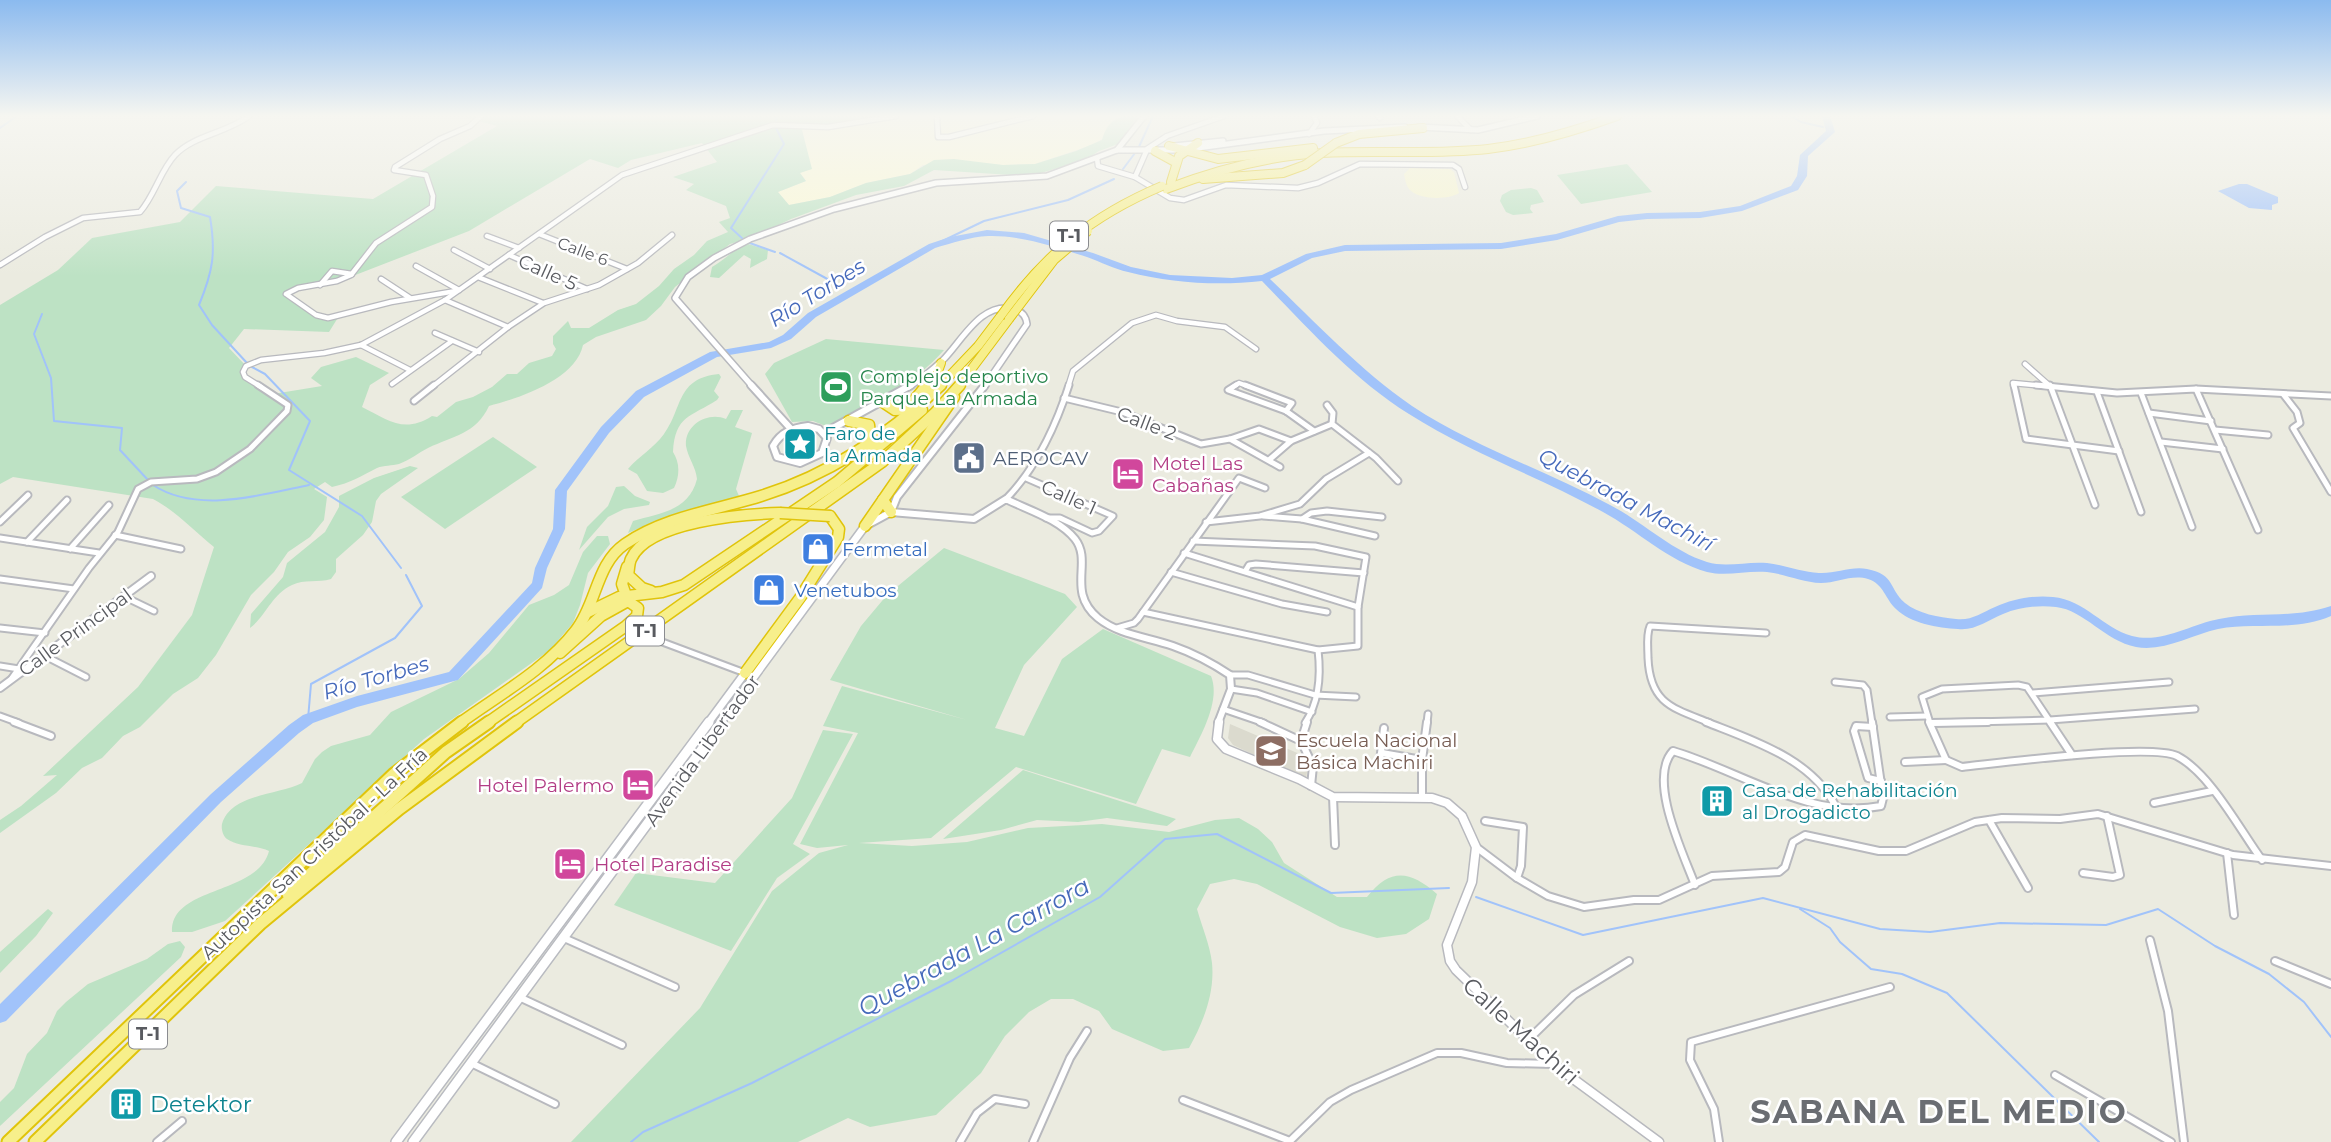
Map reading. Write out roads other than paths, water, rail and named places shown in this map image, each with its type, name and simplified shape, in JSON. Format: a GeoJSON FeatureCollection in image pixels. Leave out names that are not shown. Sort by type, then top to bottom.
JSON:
{"type":"FeatureCollection","features":[{"type":"Feature","properties":{"kind":"highway"},"geometry":{"type":"LineString","coordinates":[[1167,185],[1172,169]]}},
{"type":"Feature","properties":{"kind":"highway","name":"Autopista San Cristóbal - La Fría"},"geometry":{"type":"LineString","coordinates":[[8,1142],[394,774],[548,661],[588,612],[607,562],[633,539],[660,527],[778,489],[834,465],[871,443],[946,377],[958,371],[1039,277],[1078,239],[1116,213],[1167,185],[1210,169]]}},
{"type":"Feature","properties":{"kind":"highway","name":"Autopista San Cristóbal - La Fría"},"geometry":{"type":"LineString","coordinates":[[1167,185],[1221,169]]}},
{"type":"Feature","properties":{"kind":"highway"},"geometry":{"type":"LineString","coordinates":[[1182,182],[1283,173],[1293,169]]}},
{"type":"Feature","properties":{"kind":"highway","name":"Autopista San Cristóbal - La Fría"},"geometry":{"type":"LineString","coordinates":[[35,1142],[260,924],[440,777],[882,462],[918,430],[972,372],[1004,318]]}},
{"type":"Feature","properties":{"kind":"highway"},"geometry":{"type":"LineString","coordinates":[[883,402],[890,408],[908,412],[937,374],[941,363]]}},
{"type":"Feature","properties":{"kind":"highway"},"geometry":{"type":"LineString","coordinates":[[588,612],[608,600],[684,585],[833,487],[892,439],[958,371]]}},
{"type":"Feature","properties":{"kind":"highway"},"geometry":{"type":"LineString","coordinates":[[866,526],[953,403],[956,390]]}},
{"type":"Feature","properties":{"kind":"highway"},"geometry":{"type":"LineString","coordinates":[[849,421],[869,425],[871,443]]}},
{"type":"Feature","properties":{"kind":"highway"},"geometry":{"type":"LineString","coordinates":[[883,500],[891,512]]}},
{"type":"Feature","properties":{"kind":"highway"},"geometry":{"type":"LineString","coordinates":[[260,924],[307,875],[415,777],[446,752],[633,620],[638,608],[627,598],[622,575],[629,559],[643,543],[669,531],[728,517],[780,513],[830,516],[839,529],[838,537],[800,598],[745,673]]}},
{"type":"Feature","properties":{"kind":"highway"},"geometry":{"type":"LineString","coordinates":[[627,567],[628,575],[634,582],[652,592]]}},
{"type":"Feature","properties":{"kind":"highway"},"geometry":{"type":"LineString","coordinates":[[548,661],[580,638],[612,606],[627,598]]}},
{"type":"Feature","properties":{"kind":"main road","name":"Avenida Libertador"},"geometry":{"type":"LineString","coordinates":[[417,1141],[471,1063],[866,526]]}},
{"type":"Feature","properties":{"kind":"main road","name":"Avenida Libertador"},"geometry":{"type":"LineString","coordinates":[[396,1142],[745,673]]}},
{"type":"Feature","properties":{"kind":"street"},"geometry":{"type":"LineString","coordinates":[[0,265],[22,250],[88,216],[123,216],[140,212],[167,169]]}},
{"type":"Feature","properties":{"kind":"street"},"geometry":{"type":"LineString","coordinates":[[394,169],[401,173],[426,175],[434,203],[415,220],[375,244],[361,266],[352,274],[320,285],[292,289],[286,294],[316,315],[327,318],[410,298],[458,290]]}},
{"type":"Feature","properties":{"kind":"street"},"geometry":{"type":"LineString","coordinates":[[11,679],[127,517],[132,496],[138,488],[147,483],[188,481],[211,474],[234,460],[287,411],[288,405],[245,377],[243,372],[246,366],[261,360],[361,345],[445,300],[614,180],[639,169]]}},
{"type":"Feature","properties":{"kind":"street"},"geometry":{"type":"LineString","coordinates":[[791,429],[680,305],[675,298],[682,284],[727,249],[835,207],[939,183],[1046,176],[1065,169]]}},
{"type":"Feature","properties":{"kind":"street"},"geometry":{"type":"LineString","coordinates":[[1109,169],[1135,177],[1161,196],[1182,200],[1226,185],[1277,188],[1309,186],[1348,169]]}},
{"type":"Feature","properties":{"kind":"street"},"geometry":{"type":"LineString","coordinates":[[1135,177],[1138,169]]}},
{"type":"Feature","properties":{"kind":"street"},"geometry":{"type":"LineString","coordinates":[[1458,169],[1465,187]]}},
{"type":"Feature","properties":{"kind":"street","name":"Calle 6"},"geometry":{"type":"LineString","coordinates":[[539,234],[627,268]]}},
{"type":"Feature","properties":{"kind":"street"},"geometry":{"type":"LineString","coordinates":[[414,401],[508,327],[544,303],[587,290],[627,268],[672,235]]}},
{"type":"Feature","properties":{"kind":"street"},"geometry":{"type":"LineString","coordinates":[[487,236],[519,248]]}},
{"type":"Feature","properties":{"kind":"street"},"geometry":{"type":"LineString","coordinates":[[454,250],[490,269]]}},
{"type":"Feature","properties":{"kind":"street","name":"Calle 5"},"geometry":{"type":"LineString","coordinates":[[509,255],[587,290]]}},
{"type":"Feature","properties":{"kind":"street"},"geometry":{"type":"LineString","coordinates":[[416,267],[458,290]]}},
{"type":"Feature","properties":{"kind":"street"},"geometry":{"type":"LineString","coordinates":[[320,285],[332,271],[352,274]]}},
{"type":"Feature","properties":{"kind":"street"},"geometry":{"type":"LineString","coordinates":[[478,277],[544,303]]}},
{"type":"Feature","properties":{"kind":"street"},"geometry":{"type":"LineString","coordinates":[[381,279],[410,298]]}},
{"type":"Feature","properties":{"kind":"street"},"geometry":{"type":"LineString","coordinates":[[445,300],[508,327]]}},
{"type":"Feature","properties":{"kind":"street"},"geometry":{"type":"LineString","coordinates":[[824,433],[883,402],[941,363],[990,311],[1006,308],[1023,312],[1027,324],[991,379],[897,497],[891,512]]}},
{"type":"Feature","properties":{"kind":"street"},"geometry":{"type":"LineString","coordinates":[[866,526],[891,512],[967,520],[979,518],[1006,499],[1026,478],[1065,398],[1073,371],[1127,327],[1145,317],[1166,316],[1177,321],[1226,327],[1256,349]]}},
{"type":"Feature","properties":{"kind":"street"},"geometry":{"type":"LineString","coordinates":[[435,333],[479,352]]}},
{"type":"Feature","properties":{"kind":"street"},"geometry":{"type":"LineString","coordinates":[[392,384],[452,341]]}},
{"type":"Feature","properties":{"kind":"street"},"geometry":{"type":"LineString","coordinates":[[361,345],[410,370]]}},
{"type":"Feature","properties":{"kind":"street"},"geometry":{"type":"LineString","coordinates":[[2025,364],[2051,386],[2095,505]]}},
{"type":"Feature","properties":{"kind":"street"},"geometry":{"type":"LineString","coordinates":[[2119,452],[2026,439],[2012,386],[2017,382],[2097,392],[2141,393],[2196,389],[2331,396]]}},
{"type":"Feature","properties":{"kind":"street"},"geometry":{"type":"LineString","coordinates":[[1286,411],[1292,403],[1239,383],[1228,390],[1286,411],[1314,431]]}},
{"type":"Feature","properties":{"kind":"street"},"geometry":{"type":"LineString","coordinates":[[2196,389],[2258,530]]}},
{"type":"Feature","properties":{"kind":"street"},"geometry":{"type":"LineString","coordinates":[[2097,392],[2141,512]]}},
{"type":"Feature","properties":{"kind":"street"},"geometry":{"type":"LineString","coordinates":[[2141,393],[2192,527]]}},
{"type":"Feature","properties":{"kind":"street"},"geometry":{"type":"LineString","coordinates":[[2283,394],[2297,412],[2300,423],[2293,428],[2331,492]]}},
{"type":"Feature","properties":{"kind":"street","name":"Calle 2"},"geometry":{"type":"LineString","coordinates":[[1065,398],[1122,412],[1201,444],[1230,439],[1259,429],[1291,441]]}},
{"type":"Feature","properties":{"kind":"street"},"geometry":{"type":"LineString","coordinates":[[1327,405],[1333,413],[1332,424]]}},
{"type":"Feature","properties":{"kind":"street"},"geometry":{"type":"LineString","coordinates":[[2149,413],[2211,421]]}},
{"type":"Feature","properties":{"kind":"street"},"geometry":{"type":"LineString","coordinates":[[1269,460],[1291,441],[1332,424]]}},
{"type":"Feature","properties":{"kind":"street"},"geometry":{"type":"LineString","coordinates":[[1332,424],[1369,453],[1398,481]]}},
{"type":"Feature","properties":{"kind":"street"},"geometry":{"type":"LineString","coordinates":[[811,427],[824,433],[827,443],[821,455],[810,461],[793,463],[779,459],[773,449],[778,437],[791,429],[811,427]]}},
{"type":"Feature","properties":{"kind":"street"},"geometry":{"type":"LineString","coordinates":[[2215,430],[2268,435]]}},
{"type":"Feature","properties":{"kind":"street"},"geometry":{"type":"LineString","coordinates":[[1230,439],[1280,467]]}},
{"type":"Feature","properties":{"kind":"street"},"geometry":{"type":"LineString","coordinates":[[2161,442],[2223,449]]}},
{"type":"Feature","properties":{"kind":"street"},"geometry":{"type":"LineString","coordinates":[[1206,522],[1259,516],[1300,505],[1326,479],[1369,453]]}},
{"type":"Feature","properties":{"kind":"street","name":"Calle 1"},"geometry":{"type":"LineString","coordinates":[[1026,478],[1112,516],[1099,531],[1093,533],[1060,518],[1044,519]]}},
{"type":"Feature","properties":{"kind":"street"},"geometry":{"type":"LineString","coordinates":[[1117,628],[1134,623],[1143,612],[1239,478],[1265,488]]}},
{"type":"Feature","properties":{"kind":"street"},"geometry":{"type":"LineString","coordinates":[[0,522],[28,495]]}},
{"type":"Feature","properties":{"kind":"street"},"geometry":{"type":"LineString","coordinates":[[1006,499],[1077,540],[1080,548],[1079,588],[1083,599],[1099,619],[1212,662],[1230,675],[1248,675],[1315,695],[1356,697]]}},
{"type":"Feature","properties":{"kind":"street"},"geometry":{"type":"LineString","coordinates":[[27,542],[67,500]]}},
{"type":"Feature","properties":{"kind":"street"},"geometry":{"type":"LineString","coordinates":[[70,548],[109,505]]}},
{"type":"Feature","properties":{"kind":"street"},"geometry":{"type":"LineString","coordinates":[[1302,519],[1311,513],[1327,511],[1382,517]]}},
{"type":"Feature","properties":{"kind":"street"},"geometry":{"type":"LineString","coordinates":[[1259,516],[1302,519],[1375,536]]}},
{"type":"Feature","properties":{"kind":"street"},"geometry":{"type":"LineString","coordinates":[[115,535],[181,549]]}},
{"type":"Feature","properties":{"kind":"street"},"geometry":{"type":"LineString","coordinates":[[0,538],[99,553]]}},
{"type":"Feature","properties":{"kind":"street"},"geometry":{"type":"LineString","coordinates":[[1143,612],[1318,650],[1358,646],[1358,607],[1366,557],[1354,552],[1315,546],[1193,541]]}},
{"type":"Feature","properties":{"kind":"street"},"geometry":{"type":"LineString","coordinates":[[1184,553],[1246,570],[1358,607]]}},
{"type":"Feature","properties":{"kind":"street"},"geometry":{"type":"LineString","coordinates":[[1246,570],[1252,564],[1364,573]]}},
{"type":"Feature","properties":{"kind":"street"},"geometry":{"type":"LineString","coordinates":[[1171,572],[1282,604],[1327,612]]}},
{"type":"Feature","properties":{"kind":"street","name":"Calle Principal"},"geometry":{"type":"LineString","coordinates":[[0,688],[151,576]]}},
{"type":"Feature","properties":{"kind":"street"},"geometry":{"type":"LineString","coordinates":[[0,579],[74,589]]}},
{"type":"Feature","properties":{"kind":"street"},"geometry":{"type":"LineString","coordinates":[[125,597],[154,611]]}},
{"type":"Feature","properties":{"kind":"street"},"geometry":{"type":"LineString","coordinates":[[1766,633],[1650,626],[1651,681],[1656,692],[1672,708],[1771,750],[1805,772],[1834,796],[1837,809]]}},
{"type":"Feature","properties":{"kind":"street"},"geometry":{"type":"LineString","coordinates":[[0,628],[45,632]]}},
{"type":"Feature","properties":{"kind":"street"},"geometry":{"type":"LineString","coordinates":[[641,634],[745,673]]}},
{"type":"Feature","properties":{"kind":"street"},"geometry":{"type":"LineString","coordinates":[[1301,741],[1305,724],[1312,712],[1320,665],[1318,650]]}},
{"type":"Feature","properties":{"kind":"street"},"geometry":{"type":"LineString","coordinates":[[45,656],[86,677]]}},
{"type":"Feature","properties":{"kind":"street"},"geometry":{"type":"LineString","coordinates":[[0,666],[19,669]]}},
{"type":"Feature","properties":{"kind":"street"},"geometry":{"type":"LineString","coordinates":[[1230,675],[1231,689],[1217,726],[1220,744],[1334,797],[1422,797],[1455,807],[1476,847],[1548,897],[1584,907],[1634,900],[1659,900],[1712,876],[1779,872],[1785,866],[1793,842],[1805,835],[1879,851],[1906,851],[1962,826],[1989,820],[2107,816],[2227,853],[2262,860],[2331,866]]}},
{"type":"Feature","properties":{"kind":"street"},"geometry":{"type":"LineString","coordinates":[[1695,884],[1662,786],[1663,760],[1667,753],[1682,753],[1757,785],[1837,809],[1871,810],[1881,806],[1881,781],[1867,690],[1863,685],[1835,682]]}},
{"type":"Feature","properties":{"kind":"street"},"geometry":{"type":"LineString","coordinates":[[2033,693],[2169,682]]}},
{"type":"Feature","properties":{"kind":"street"},"geometry":{"type":"LineString","coordinates":[[1946,760],[1927,716],[1922,696],[1942,689],[2018,685],[2027,687],[2033,693],[2072,755]]}},
{"type":"Feature","properties":{"kind":"street"},"geometry":{"type":"LineString","coordinates":[[1231,689],[1257,693],[1312,712]]}},
{"type":"Feature","properties":{"kind":"street"},"geometry":{"type":"LineString","coordinates":[[1223,709],[1257,720],[1301,741],[1313,766],[1311,786]]}},
{"type":"Feature","properties":{"kind":"street"},"geometry":{"type":"LineString","coordinates":[[1930,723],[2050,720],[2195,709]]}},
{"type":"Feature","properties":{"kind":"street"},"geometry":{"type":"LineString","coordinates":[[1422,797],[1422,760],[1428,714]]}},
{"type":"Feature","properties":{"kind":"street"},"geometry":{"type":"LineString","coordinates":[[0,716],[51,736]]}},
{"type":"Feature","properties":{"kind":"street"},"geometry":{"type":"LineString","coordinates":[[1891,717],[1927,716]]}},
{"type":"Feature","properties":{"kind":"street"},"geometry":{"type":"LineString","coordinates":[[1872,727],[1856,726],[1854,731],[1868,778],[1881,781]]}},
{"type":"Feature","properties":{"kind":"street"},"geometry":{"type":"LineString","coordinates":[[1380,761],[1384,728]]}},
{"type":"Feature","properties":{"kind":"street"},"geometry":{"type":"LineString","coordinates":[[1382,752],[1422,760]]}},
{"type":"Feature","properties":{"kind":"street"},"geometry":{"type":"LineString","coordinates":[[1905,762],[1946,760],[1962,767],[2125,752],[2177,756],[2191,766],[2212,791],[2262,860]]}},
{"type":"Feature","properties":{"kind":"street"},"geometry":{"type":"LineString","coordinates":[[2154,803],[2212,791]]}},
{"type":"Feature","properties":{"kind":"street"},"geometry":{"type":"LineString","coordinates":[[1334,797],[1335,845]]}},
{"type":"Feature","properties":{"kind":"street"},"geometry":{"type":"LineString","coordinates":[[2083,873],[2113,877],[2120,874],[2107,816]]}},
{"type":"Feature","properties":{"kind":"street"},"geometry":{"type":"LineString","coordinates":[[1989,820],[2028,888]]}},
{"type":"Feature","properties":{"kind":"street"},"geometry":{"type":"LineString","coordinates":[[1485,821],[1523,827],[1521,866],[1517,878]]}},
{"type":"Feature","properties":{"kind":"street","name":"Calle Machiri"},"geometry":{"type":"LineString","coordinates":[[1476,847],[1472,882],[1447,945],[1450,961],[1478,995],[1553,1064],[1659,1142]]}},
{"type":"Feature","properties":{"kind":"street"},"geometry":{"type":"LineString","coordinates":[[2227,853],[2234,915]]}},
{"type":"Feature","properties":{"kind":"street"},"geometry":{"type":"LineString","coordinates":[[564,938],[675,987]]}},
{"type":"Feature","properties":{"kind":"street"},"geometry":{"type":"LineString","coordinates":[[2150,940],[2168,1011],[2184,1142]]}},
{"type":"Feature","properties":{"kind":"street"},"geometry":{"type":"LineString","coordinates":[[1528,1040],[1550,1015],[1597,976],[1629,961]]}},
{"type":"Feature","properties":{"kind":"street"},"geometry":{"type":"LineString","coordinates":[[2275,961],[2331,984]]}},
{"type":"Feature","properties":{"kind":"street"},"geometry":{"type":"LineString","coordinates":[[1719,1142],[1714,1109],[1692,1067],[1688,1051],[1691,1042],[1890,987]]}},
{"type":"Feature","properties":{"kind":"street"},"geometry":{"type":"LineString","coordinates":[[519,998],[622,1045]]}},
{"type":"Feature","properties":{"kind":"street"},"geometry":{"type":"LineString","coordinates":[[1032,1142],[1070,1058],[1087,1031]]}},
{"type":"Feature","properties":{"kind":"street"},"geometry":{"type":"LineString","coordinates":[[1183,1100],[1289,1142],[1330,1102],[1350,1090],[1437,1053],[1461,1053],[1507,1063],[1553,1064]]}},
{"type":"Feature","properties":{"kind":"street"},"geometry":{"type":"LineString","coordinates":[[471,1063],[555,1104]]}},
{"type":"Feature","properties":{"kind":"street"},"geometry":{"type":"LineString","coordinates":[[2055,1075],[2171,1142]]}},
{"type":"Feature","properties":{"kind":"street"},"geometry":{"type":"LineString","coordinates":[[960,1142],[977,1113],[995,1099],[1025,1104]]}},
{"type":"Feature","properties":{"kind":"street"},"geometry":{"type":"LineString","coordinates":[[157,1142],[182,1121]]}},
{"type":"Feature","properties":{"kind":"water"},"geometry":{"type":"Polygon","coordinates":[[[2247,184],[2278,197],[2278,203],[2272,205],[2272,210],[2249,208],[2218,191],[2247,184]]]}},
{"type":"Feature","properties":{"kind":"waterway"},"geometry":{"type":"LineString","coordinates":[[744,240],[731,228],[768,169]]}},
{"type":"Feature","properties":{"kind":"waterway"},"geometry":{"type":"LineString","coordinates":[[1264,278],[1309,256],[1345,248],[1501,246],[1557,237],[1618,219],[1700,215],[1742,208],[1795,188],[1803,169]]}},
{"type":"Feature","properties":{"kind":"waterway"},"geometry":{"type":"LineString","coordinates":[[932,246],[984,221],[1068,200],[1114,179]]}},
{"type":"Feature","properties":{"kind":"waterway"},"geometry":{"type":"LineString","coordinates":[[186,182],[177,191],[181,208],[210,217],[212,230],[212,262],[199,305],[212,325],[247,363]]}},
{"type":"Feature","properties":{"kind":"waterway","name":"Río Torbes"},"geometry":{"type":"LineString","coordinates":[[0,1015],[216,798],[294,729],[308,719],[357,702],[453,676],[538,585],[541,568],[559,529],[561,490],[605,430],[640,394],[714,354],[771,345],[787,337],[812,315],[932,246],[987,233],[1024,236],[1128,269],[1170,278],[1232,281],[1264,278]]}},
{"type":"Feature","properties":{"kind":"waterway"},"geometry":{"type":"LineString","coordinates":[[747,242],[775,252]]}},
{"type":"Feature","properties":{"kind":"waterway"},"geometry":{"type":"LineString","coordinates":[[780,253],[831,281]]}},
{"type":"Feature","properties":{"kind":"waterway","name":"Quebrada Machirí"},"geometry":{"type":"LineString","coordinates":[[1264,278],[1344,357],[1409,409],[1475,446],[1606,508],[1666,547],[1704,566],[1726,569],[1764,567],[1823,578],[1865,573],[1883,580],[1898,604],[1908,612],[1957,624],[1974,622],[2022,603],[2063,603],[2080,610],[2125,639],[2146,643],[2167,640],[2218,624],[2293,620],[2320,616],[2331,611]]}},
{"type":"Feature","properties":{"kind":"waterway"},"geometry":{"type":"LineString","coordinates":[[42,314],[34,334],[51,378],[54,421],[122,428],[120,450],[148,480]]}},
{"type":"Feature","properties":{"kind":"waterway"},"geometry":{"type":"LineString","coordinates":[[252,367],[265,374],[310,421],[289,470],[362,516],[401,568]]}},
{"type":"Feature","properties":{"kind":"waterway"},"geometry":{"type":"LineString","coordinates":[[153,485],[170,494],[209,500],[230,500],[309,485]]}},
{"type":"Feature","properties":{"kind":"waterway"},"geometry":{"type":"LineString","coordinates":[[308,719],[311,684],[395,638],[422,606],[406,575]]}},
{"type":"Feature","properties":{"kind":"waterway","name":"Quebrada La Carrora"},"geometry":{"type":"LineString","coordinates":[[631,1142],[643,1132],[752,1083],[953,980],[1100,897],[1165,839],[1217,834],[1331,893],[1449,888]]}},
{"type":"Feature","properties":{"kind":"waterway","name":"Quebrada La Carrora"},"geometry":{"type":"LineString","coordinates":[[1476,897],[1583,935],[1763,898],[1880,929],[1930,932],[2000,923],[2106,925],[2158,909],[2215,946],[2269,974],[2304,1002],[2331,1037]]}},
{"type":"Feature","properties":{"kind":"waterway"},"geometry":{"type":"LineString","coordinates":[[1800,909],[1830,928],[1840,942],[1871,969],[1902,974],[1947,993],[2099,1142]]}},
{"type":"Feature","properties":{"kind":"place","name":"Complejo deportivo Parque La Armada"},"geometry":{"type":"Point","coordinates":[836,387]}},
{"type":"Feature","properties":{"kind":"place","name":"Faro de la Armada"},"geometry":{"type":"Point","coordinates":[800,444]}},
{"type":"Feature","properties":{"kind":"place","name":"AEROCAV"},"geometry":{"type":"Point","coordinates":[969,458]}},
{"type":"Feature","properties":{"kind":"place","name":"Motel Las Cabañas"},"geometry":{"type":"Point","coordinates":[1128,474]}},
{"type":"Feature","properties":{"kind":"place","name":"Fermetal"},"geometry":{"type":"Point","coordinates":[818,549]}},
{"type":"Feature","properties":{"kind":"place","name":"Venetubos"},"geometry":{"type":"Point","coordinates":[769,590]}},
{"type":"Feature","properties":{"kind":"place","name":"Escuela Nacional Básica Machiri"},"geometry":{"type":"Point","coordinates":[1271,751]}},
{"type":"Feature","properties":{"kind":"place","name":"Hotel Palermo"},"geometry":{"type":"Point","coordinates":[638,785]}},
{"type":"Feature","properties":{"kind":"place","name":"Casa de Rehabilitación al Drogadicto"},"geometry":{"type":"Point","coordinates":[1717,801]}},
{"type":"Feature","properties":{"kind":"place","name":"Hotel Paradise"},"geometry":{"type":"Point","coordinates":[570,864]}},
{"type":"Feature","properties":{"kind":"place","name":"Detektor"},"geometry":{"type":"Point","coordinates":[126,1104]}},
{"type":"Feature","properties":{"kind":"district","name":"SABANA DEL MEDIO"},"geometry":{"type":"Point","coordinates":[1939,1112]}}]}
